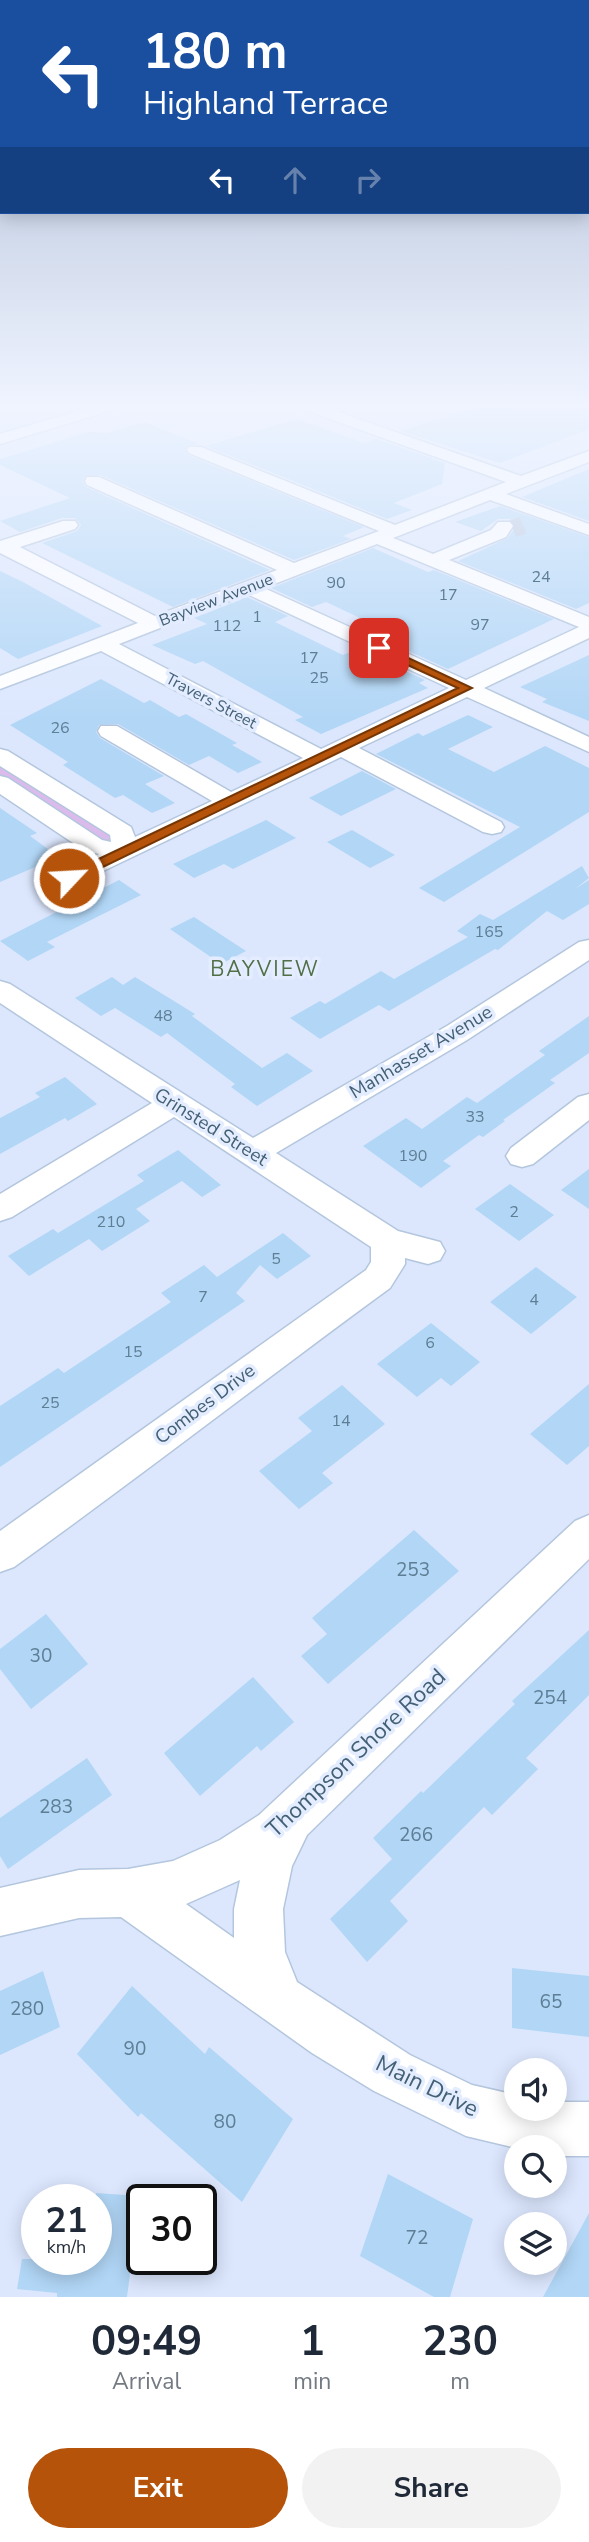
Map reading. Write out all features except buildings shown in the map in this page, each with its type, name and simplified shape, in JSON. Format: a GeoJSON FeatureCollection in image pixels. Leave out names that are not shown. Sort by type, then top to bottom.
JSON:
{"type":"FeatureCollection","features":[{"type":"Feature","properties":{"kind":"street"},"geometry":{"type":"LineString","coordinates":[[156,509],[293,570]]}},
{"type":"Feature","properties":{"kind":"street"},"geometry":{"type":"LineString","coordinates":[[330,509],[387,534],[433,560],[589,624]]}},
{"type":"Feature","properties":{"kind":"street","name":"Bayview Avenue"},"geometry":{"type":"LineString","coordinates":[[0,683],[451,509]]}},
{"type":"Feature","properties":{"kind":"street"},"geometry":{"type":"LineString","coordinates":[[504,509],[518,524]]}},
{"type":"Feature","properties":{"kind":"street"},"geometry":{"type":"LineString","coordinates":[[433,560],[518,524],[589,530]]}},
{"type":"Feature","properties":{"kind":"street"},"geometry":{"type":"LineString","coordinates":[[2,547],[69,525]]}},
{"type":"Feature","properties":{"kind":"street"},"geometry":{"type":"LineString","coordinates":[[2,547],[155,624]]}},
{"type":"Feature","properties":{"kind":"street"},"geometry":{"type":"LineString","coordinates":[[249,588],[589,745]]}},
{"type":"Feature","properties":{"kind":"street"},"geometry":{"type":"LineString","coordinates":[[69,878],[589,630]]}},
{"type":"Feature","properties":{"kind":"street","name":"Travers Street"},"geometry":{"type":"LineString","coordinates":[[103,644],[320,758]]}},
{"type":"Feature","properties":{"kind":"street"},"geometry":{"type":"LineString","coordinates":[[109,731],[230,801]]}},
{"type":"Feature","properties":{"kind":"street"},"geometry":{"type":"LineString","coordinates":[[342,748],[492,827]]}},
{"type":"Feature","properties":{"kind":"street"},"geometry":{"type":"LineString","coordinates":[[0,756],[122,832],[124,852]]}},
{"type":"Feature","properties":{"kind":"street"},"geometry":{"type":"LineString","coordinates":[[0,783],[94,846],[124,852]]}},
{"type":"Feature","properties":{"kind":"street","name":"Manhasset Avenue"},"geometry":{"type":"LineString","coordinates":[[252,1153],[457,1032],[589,948]]}},
{"type":"Feature","properties":{"kind":"street","name":"Grinsted Street"},"geometry":{"type":"LineString","coordinates":[[0,990],[388,1241],[428,1251]]}},
{"type":"Feature","properties":{"kind":"street"},"geometry":{"type":"LineString","coordinates":[[0,1209],[173,1104]]}},
{"type":"Feature","properties":{"kind":"street"},"geometry":{"type":"LineString","coordinates":[[522,1156],[589,1104]]}},
{"type":"Feature","properties":{"kind":"street","name":"Combes Drive"},"geometry":{"type":"LineString","coordinates":[[0,1554],[93,1489],[217,1394],[378,1279],[388,1264],[388,1241]]}},
{"type":"Feature","properties":{"kind":"street","name":"Thompson Shore Road"},"geometry":{"type":"LineString","coordinates":[[0,1912],[25,1904],[92,1892],[128,1894],[190,1878],[248,1850],[293,1817],[589,1533]]}},
{"type":"Feature","properties":{"kind":"street"},"geometry":{"type":"LineString","coordinates":[[280,2000],[260,1959],[258,1911],[266,1872],[293,1817]]}},
{"type":"Feature","properties":{"kind":"street","name":"Main Drive"},"geometry":{"type":"LineString","coordinates":[[128,1894],[280,2000],[392,2073],[466,2110],[547,2129],[589,2129]]}},
{"type":"Feature","properties":{"kind":"shaded area"},"geometry":{"type":"Polygon","coordinates":[[[0,756],[122,832],[124,852],[94,846],[0,783],[0,756]]]}},
{"type":"Feature","properties":{"kind":"tunnel"},"geometry":{"type":"LineString","coordinates":[[513,529],[523,525]]}},
{"type":"Feature","properties":{"kind":"district","name":"BAYVIEW"},"geometry":{"type":"Point","coordinates":[265,969]}},
{"type":"Feature","properties":{"kind":"route"},"geometry":{"type":"LineString","coordinates":[[69,878],[467,688],[379,648]]}}]}
